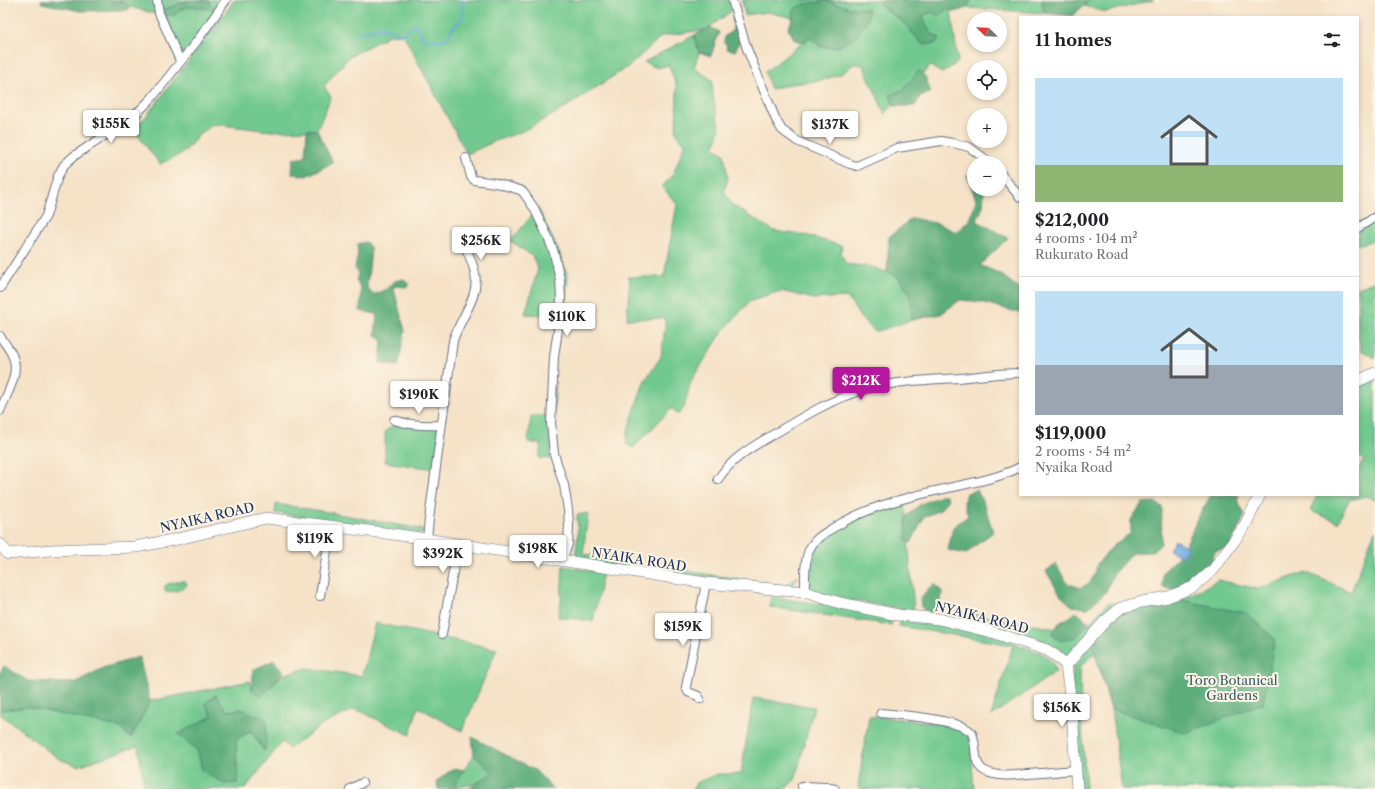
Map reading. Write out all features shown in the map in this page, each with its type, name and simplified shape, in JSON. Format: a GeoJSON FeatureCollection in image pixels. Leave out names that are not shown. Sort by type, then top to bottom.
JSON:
{"type":"FeatureCollection","features":[{"type":"Feature","properties":{"kind":"street"},"geometry":{"type":"LineString","coordinates":[[156,0],[162,21],[180,61]]}},
{"type":"Feature","properties":{"kind":"street"},"geometry":{"type":"LineString","coordinates":[[0,288],[46,216],[58,176],[64,165],[74,156],[124,123],[151,99],[226,0]]}},
{"type":"Feature","properties":{"kind":"street"},"geometry":{"type":"LineString","coordinates":[[732,0],[746,49],[776,120],[782,130],[789,136],[836,160],[857,166],[897,148],[941,142],[969,147],[981,156]]}},
{"type":"Feature","properties":{"kind":"street"},"geometry":{"type":"LineString","coordinates":[[466,158],[471,177],[474,180],[496,183],[523,192],[534,208],[554,253],[560,279],[559,322],[554,357],[552,424],[554,454],[564,485],[569,525],[568,544],[562,561]]}},
{"type":"Feature","properties":{"kind":"street"},"geometry":{"type":"LineString","coordinates":[[1007,181],[1019,196]]}},
{"type":"Feature","properties":{"kind":"street"},"geometry":{"type":"LineString","coordinates":[[1359,227],[1375,218]]}},
{"type":"Feature","properties":{"kind":"street"},"geometry":{"type":"LineString","coordinates":[[428,539],[429,519],[453,341],[456,330],[468,310],[475,288],[475,272],[462,238]]}},
{"type":"Feature","properties":{"kind":"street"},"geometry":{"type":"LineString","coordinates":[[0,336],[14,358],[15,367],[14,378],[0,411]]}},
{"type":"Feature","properties":{"kind":"street"},"geometry":{"type":"LineString","coordinates":[[718,479],[730,464],[753,446],[789,424],[824,406],[860,391],[903,382],[1019,373]]}},
{"type":"Feature","properties":{"kind":"street"},"geometry":{"type":"LineString","coordinates":[[1359,380],[1375,373]]}},
{"type":"Feature","properties":{"kind":"street"},"geometry":{"type":"LineString","coordinates":[[394,420],[404,424],[442,425]]}},
{"type":"Feature","properties":{"kind":"street"},"geometry":{"type":"LineString","coordinates":[[805,592],[805,563],[809,549],[818,537],[842,522],[871,509],[903,498],[989,480],[1019,467]]}},
{"type":"Feature","properties":{"kind":"street"},"geometry":{"type":"LineString","coordinates":[[1077,789],[1072,711],[1066,665],[1105,621],[1121,608],[1168,597],[1193,586],[1214,570],[1244,527],[1260,496]]}},
{"type":"Feature","properties":{"kind":"street","name":"NYAIKA ROAD"},"geometry":{"type":"LineString","coordinates":[[4,556],[51,550],[135,547],[266,518],[400,534],[706,583],[805,592],[847,605],[898,616],[939,619],[995,632],[1047,650],[1066,665]]}},
{"type":"Feature","properties":{"kind":"street"},"geometry":{"type":"LineString","coordinates":[[320,596],[331,526]]}},
{"type":"Feature","properties":{"kind":"street"},"geometry":{"type":"LineString","coordinates":[[0,544],[4,556]]}},
{"type":"Feature","properties":{"kind":"street"},"geometry":{"type":"LineString","coordinates":[[442,634],[458,544]]}},
{"type":"Feature","properties":{"kind":"street"},"geometry":{"type":"LineString","coordinates":[[700,699],[698,696],[688,692],[686,687],[706,583]]}},
{"type":"Feature","properties":{"kind":"street"},"geometry":{"type":"LineString","coordinates":[[881,714],[931,719],[954,724],[969,731],[972,735],[977,762],[986,772],[1011,775],[1076,770]]}},
{"type":"Feature","properties":{"kind":"street"},"geometry":{"type":"LineString","coordinates":[[350,789],[362,783]]}},
{"type":"Feature","properties":{"kind":"street"},"geometry":{"type":"LineString","coordinates":[[802,786],[836,789]]}},
{"type":"Feature","properties":{"kind":"green space"},"geometry":{"type":"Polygon","coordinates":[[[41,0],[119,0],[130,7],[128,10],[80,11],[42,3],[41,0]]]}},
{"type":"Feature","properties":{"kind":"green space"},"geometry":{"type":"Polygon","coordinates":[[[119,0],[155,0],[156,14],[130,7],[119,0]]]}},
{"type":"Feature","properties":{"kind":"green space"},"geometry":{"type":"Polygon","coordinates":[[[160,0],[225,0],[184,56],[163,15],[160,0]]]}},
{"type":"Feature","properties":{"kind":"green space"},"geometry":{"type":"Polygon","coordinates":[[[186,0],[207,0],[215,9],[189,7],[180,10],[175,15],[164,16],[162,10],[187,1],[186,0]]]}},
{"type":"Feature","properties":{"kind":"green space"},"geometry":{"type":"Polygon","coordinates":[[[234,0],[732,0],[734,9],[706,30],[694,68],[712,80],[713,98],[720,130],[714,148],[724,154],[728,179],[724,191],[732,205],[774,231],[809,236],[842,246],[841,253],[846,264],[872,267],[897,276],[910,293],[912,320],[875,332],[860,317],[847,297],[814,299],[781,291],[751,300],[723,331],[691,381],[684,408],[678,415],[672,408],[633,448],[626,444],[628,430],[644,382],[661,357],[666,318],[627,319],[630,278],[628,277],[664,277],[677,204],[662,187],[673,174],[685,144],[676,133],[677,88],[669,65],[657,68],[644,62],[704,30],[662,36],[629,66],[560,111],[523,131],[467,154],[403,34],[389,35],[349,57],[324,86],[331,97],[317,130],[271,131],[214,124],[200,134],[183,153],[160,164],[132,128],[144,119],[234,0]]]}},
{"type":"Feature","properties":{"kind":"green space"},"geometry":{"type":"Polygon","coordinates":[[[742,0],[878,0],[879,4],[905,24],[922,44],[931,33],[922,16],[932,12],[939,15],[947,9],[951,11],[958,62],[942,73],[930,66],[885,114],[863,65],[854,64],[841,74],[823,80],[792,84],[771,89],[765,72],[810,37],[821,47],[837,47],[856,37],[868,9],[850,8],[827,1],[793,18],[768,12],[745,15],[742,0]]]}},
{"type":"Feature","properties":{"kind":"green space"},"geometry":{"type":"Polygon","coordinates":[[[878,0],[971,0],[967,8],[954,12],[947,9],[939,16],[932,12],[922,16],[931,33],[940,38],[935,44],[922,44],[905,24],[879,4],[878,0]]]}},
{"type":"Feature","properties":{"kind":"green space"},"geometry":{"type":"Polygon","coordinates":[[[971,0],[1043,0],[1042,6],[1046,13],[967,8],[971,0]]]}},
{"type":"Feature","properties":{"kind":"green space"},"geometry":{"type":"Polygon","coordinates":[[[1043,0],[1088,0],[1088,2],[1072,16],[1046,13],[1042,6],[1043,0]]]}},
{"type":"Feature","properties":{"kind":"green space"},"geometry":{"type":"Polygon","coordinates":[[[1088,0],[1154,0],[1106,12],[1084,6],[1088,0]]]}},
{"type":"Feature","properties":{"kind":"green space"},"geometry":{"type":"Polygon","coordinates":[[[827,1],[850,8],[868,9],[868,19],[856,37],[837,47],[821,47],[810,37],[803,42],[795,40],[788,28],[793,18],[794,8],[806,4],[827,1]]]}},
{"type":"Feature","properties":{"kind":"green space"},"geometry":{"type":"Polygon","coordinates":[[[733,14],[742,36],[735,51],[726,49],[727,46],[724,43],[725,36],[733,30],[733,14]]]}},
{"type":"Feature","properties":{"kind":"green space"},"geometry":{"type":"Polygon","coordinates":[[[710,27],[719,32],[711,56],[699,52],[694,36],[710,27]]]}},
{"type":"Feature","properties":{"kind":"green space"},"geometry":{"type":"Polygon","coordinates":[[[919,70],[925,76],[931,93],[921,95],[915,106],[894,106],[890,95],[903,90],[919,70]]]}},
{"type":"Feature","properties":{"kind":"green space"},"geometry":{"type":"Polygon","coordinates":[[[307,130],[317,130],[333,163],[306,176],[292,174],[293,159],[305,157],[307,130]]]}},
{"type":"Feature","properties":{"kind":"green space"},"geometry":{"type":"Polygon","coordinates":[[[975,196],[984,196],[983,206],[977,221],[1008,238],[980,265],[1000,274],[1019,288],[1019,313],[981,302],[960,300],[941,314],[912,320],[910,293],[897,276],[887,272],[889,237],[912,218],[939,224],[956,232],[970,220],[976,200],[975,196]]]}},
{"type":"Feature","properties":{"kind":"green space"},"geometry":{"type":"Polygon","coordinates":[[[538,208],[558,249],[568,277],[564,316],[525,314],[538,269],[532,256],[511,241],[538,208]]]}},
{"type":"Feature","properties":{"kind":"green space"},"geometry":{"type":"Polygon","coordinates":[[[1375,217],[1375,240],[1359,245],[1359,227],[1375,217]]]}},
{"type":"Feature","properties":{"kind":"green space"},"geometry":{"type":"Polygon","coordinates":[[[366,242],[371,249],[367,287],[373,295],[386,289],[395,281],[404,279],[410,285],[408,287],[393,286],[405,331],[398,366],[380,363],[382,340],[375,335],[377,314],[360,311],[361,289],[356,280],[358,274],[355,268],[358,253],[357,244],[366,242]]]}},
{"type":"Feature","properties":{"kind":"green space"},"geometry":{"type":"Polygon","coordinates":[[[1375,281],[1375,358],[1361,350],[1359,339],[1359,288],[1375,281]]]}},
{"type":"Feature","properties":{"kind":"green space"},"geometry":{"type":"Polygon","coordinates":[[[1375,379],[1375,500],[1366,496],[1349,500],[1338,522],[1311,511],[1317,496],[1359,496],[1359,468],[1364,460],[1359,457],[1359,387],[1375,379]]]}},
{"type":"Feature","properties":{"kind":"green space"},"geometry":{"type":"Polygon","coordinates":[[[556,381],[550,459],[539,458],[541,444],[528,442],[531,416],[549,416],[556,381]]]}},
{"type":"Feature","properties":{"kind":"green space"},"geometry":{"type":"Polygon","coordinates":[[[396,423],[440,427],[435,469],[385,462],[385,432],[396,423]]]}},
{"type":"Feature","properties":{"kind":"green space"},"geometry":{"type":"Polygon","coordinates":[[[977,490],[985,507],[993,532],[966,554],[948,550],[953,527],[968,516],[964,502],[967,493],[977,490]]]}},
{"type":"Feature","properties":{"kind":"green space"},"geometry":{"type":"Polygon","coordinates":[[[945,494],[948,499],[940,510],[924,517],[911,543],[906,540],[906,517],[921,504],[945,494]]]}},
{"type":"Feature","properties":{"kind":"green space"},"geometry":{"type":"Polygon","coordinates":[[[1210,496],[1239,496],[1237,500],[1245,515],[1229,548],[1215,551],[1210,567],[1191,583],[1176,590],[1162,587],[1163,572],[1183,549],[1199,515],[1210,496]]]}},
{"type":"Feature","properties":{"kind":"green space"},"geometry":{"type":"Polygon","coordinates":[[[905,502],[914,611],[803,592],[812,547],[849,520],[905,502]]]}},
{"type":"Feature","properties":{"kind":"green space"},"geometry":{"type":"Polygon","coordinates":[[[1155,502],[1162,507],[1161,544],[1152,552],[1132,553],[1114,573],[1105,593],[1088,608],[1072,606],[1061,596],[1046,571],[1056,564],[1067,583],[1080,588],[1090,583],[1097,564],[1115,544],[1131,533],[1131,520],[1142,503],[1155,502]]]}},
{"type":"Feature","properties":{"kind":"green space"},"geometry":{"type":"Polygon","coordinates":[[[276,504],[425,530],[423,534],[275,513],[276,504]]]}},
{"type":"Feature","properties":{"kind":"green space"},"geometry":{"type":"Polygon","coordinates":[[[588,513],[583,554],[651,566],[786,586],[797,576],[792,590],[575,560],[578,532],[577,515],[588,513]]]}},
{"type":"Feature","properties":{"kind":"green space","name":"Toro Botanical Gardens"},"geometry":{"type":"Polygon","coordinates":[[[1375,530],[1375,789],[1122,789],[1111,709],[1095,653],[1080,667],[1081,712],[1086,789],[1080,789],[1071,683],[1074,667],[1092,642],[1167,600],[1181,600],[1218,580],[1258,589],[1306,572],[1351,592],[1375,530]]]}},
{"type":"Feature","properties":{"kind":"green space"},"geometry":{"type":"Polygon","coordinates":[[[563,566],[603,573],[593,621],[558,617],[561,601],[563,566]]]}},
{"type":"Feature","properties":{"kind":"green space"},"geometry":{"type":"Polygon","coordinates":[[[185,581],[187,585],[180,590],[165,591],[164,588],[167,584],[185,581]]]}},
{"type":"Feature","properties":{"kind":"green space"},"geometry":{"type":"Polygon","coordinates":[[[935,584],[943,593],[937,609],[928,613],[921,607],[920,599],[928,589],[935,584]]]}},
{"type":"Feature","properties":{"kind":"green space"},"geometry":{"type":"Polygon","coordinates":[[[771,597],[894,616],[891,625],[770,607],[771,597]]]}},
{"type":"Feature","properties":{"kind":"green space"},"geometry":{"type":"Polygon","coordinates":[[[1167,600],[1181,600],[1246,613],[1275,639],[1263,703],[1186,733],[1111,709],[1092,642],[1121,611],[1167,600]]]}},
{"type":"Feature","properties":{"kind":"green space"},"geometry":{"type":"Polygon","coordinates":[[[1108,603],[1119,603],[1066,658],[1041,640],[1010,629],[954,617],[956,611],[1080,633],[1108,603]]]}},
{"type":"Feature","properties":{"kind":"green space"},"geometry":{"type":"Polygon","coordinates":[[[1076,612],[1090,623],[1076,637],[1060,641],[1052,634],[1059,623],[1076,612]]]}},
{"type":"Feature","properties":{"kind":"green space"},"geometry":{"type":"Polygon","coordinates":[[[901,616],[992,634],[1043,654],[1051,661],[1057,671],[991,716],[1013,645],[898,626],[901,616]]]}},
{"type":"Feature","properties":{"kind":"green space"},"geometry":{"type":"Polygon","coordinates":[[[375,623],[497,649],[462,731],[418,707],[410,735],[355,709],[320,726],[289,749],[282,742],[245,789],[160,789],[144,785],[138,746],[78,766],[59,759],[0,714],[0,710],[28,707],[119,727],[131,738],[150,701],[250,681],[252,690],[262,696],[282,675],[308,668],[362,676],[375,623]],[[216,696],[212,716],[198,751],[202,770],[236,739],[251,731],[264,751],[242,709],[227,711],[216,696]]]}},
{"type":"Feature","properties":{"kind":"green space"},"geometry":{"type":"Polygon","coordinates":[[[139,657],[150,701],[131,738],[119,727],[28,707],[0,710],[0,673],[4,666],[28,681],[74,683],[103,668],[139,657]]]}},
{"type":"Feature","properties":{"kind":"green space"},"geometry":{"type":"Polygon","coordinates":[[[274,660],[283,672],[262,696],[252,690],[253,670],[274,660]]]}},
{"type":"Feature","properties":{"kind":"green space"},"geometry":{"type":"Polygon","coordinates":[[[216,695],[227,711],[242,709],[267,720],[265,751],[251,731],[236,739],[238,783],[224,784],[202,770],[198,751],[178,734],[212,716],[205,703],[216,695]]]}},
{"type":"Feature","properties":{"kind":"green space"},"geometry":{"type":"Polygon","coordinates":[[[753,698],[814,707],[795,780],[784,789],[693,789],[696,783],[717,774],[741,774],[753,698]]]}},
{"type":"Feature","properties":{"kind":"green space"},"geometry":{"type":"Polygon","coordinates":[[[869,716],[930,722],[956,728],[970,738],[974,789],[862,789],[858,787],[869,716]]]}},
{"type":"Feature","properties":{"kind":"green space"},"geometry":{"type":"Polygon","coordinates":[[[472,737],[536,771],[553,789],[469,789],[493,772],[474,755],[472,737]]]}},
{"type":"Feature","properties":{"kind":"green space"},"geometry":{"type":"Polygon","coordinates":[[[474,755],[494,772],[480,781],[470,785],[454,785],[474,755]]]}},
{"type":"Feature","properties":{"kind":"green space"},"geometry":{"type":"Polygon","coordinates":[[[454,768],[464,770],[454,785],[460,789],[438,789],[437,781],[454,768]]]}},
{"type":"Feature","properties":{"kind":"water"},"geometry":{"type":"Polygon","coordinates":[[[1175,540],[1188,547],[1183,557],[1169,550],[1175,540]]]}},
{"type":"Feature","properties":{"kind":"waterway"},"geometry":{"type":"LineString","coordinates":[[357,33],[382,27],[403,34],[413,26],[417,26],[422,36],[427,40],[445,40],[456,24],[462,20],[463,0]]}}]}
